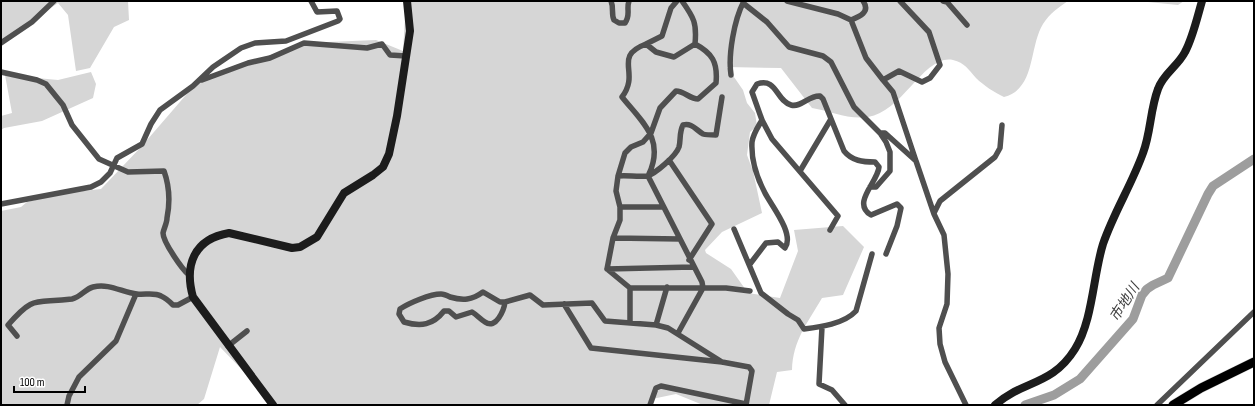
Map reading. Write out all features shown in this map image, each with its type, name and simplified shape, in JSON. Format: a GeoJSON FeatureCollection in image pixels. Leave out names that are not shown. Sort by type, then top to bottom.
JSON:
{"type":"FeatureCollection","features":[{"type":"Feature","properties":{"kind":"main road"},"geometry":{"type":"LineString","coordinates":[[1173,405],[1201,388],[1254,362]]}},
{"type":"Feature","properties":{"kind":"street"},"geometry":{"type":"LineString","coordinates":[[1,43],[32,22],[54,1]]}},
{"type":"Feature","properties":{"kind":"street"},"geometry":{"type":"LineString","coordinates":[[1,204],[91,187],[100,182],[110,173],[117,158],[142,144],[151,124],[160,110],[198,81],[213,67],[241,48],[255,43],[286,41],[338,22],[340,19],[337,11],[317,12],[312,1]]}},
{"type":"Feature","properties":{"kind":"street"},"geometry":{"type":"LineString","coordinates":[[273,405],[192,297],[189,275],[190,264],[202,245],[219,235],[229,233],[292,248],[300,247],[317,237],[344,193],[383,167],[389,154],[398,116],[410,31],[407,1]]}},
{"type":"Feature","properties":{"kind":"street"},"geometry":{"type":"LineString","coordinates":[[611,1],[613,6],[612,15],[614,20],[619,23],[625,23],[628,19],[629,13],[627,6],[629,1]]}},
{"type":"Feature","properties":{"kind":"street"},"geometry":{"type":"LineString","coordinates":[[677,1],[671,8],[662,36],[635,48],[630,54],[628,62],[631,77],[628,89],[622,97],[651,133],[656,152],[648,176],[689,260],[702,282],[703,288],[678,333]]}},
{"type":"Feature","properties":{"kind":"street"},"geometry":{"type":"LineString","coordinates":[[682,1],[693,16],[695,23],[695,44]]}},
{"type":"Feature","properties":{"kind":"street"},"geometry":{"type":"LineString","coordinates":[[787,1],[838,14],[851,20],[866,58],[893,92],[934,214],[944,235],[948,274],[947,304],[939,328],[940,344],[945,362],[966,405]]}},
{"type":"Feature","properties":{"kind":"street"},"geometry":{"type":"LineString","coordinates":[[851,20],[862,16],[865,12],[866,4],[863,1]]}},
{"type":"Feature","properties":{"kind":"street"},"geometry":{"type":"LineString","coordinates":[[883,80],[899,71],[922,82],[930,78],[940,65],[929,32],[900,1]]}},
{"type":"Feature","properties":{"kind":"street"},"geometry":{"type":"LineString","coordinates":[[943,1],[947,2],[966,25]]}},
{"type":"Feature","properties":{"kind":"street"},"geometry":{"type":"LineString","coordinates":[[995,405],[1003,398],[1053,374],[1062,367],[1081,337],[1103,244],[1144,152],[1149,136],[1151,112],[1158,87],[1185,52],[1202,1]]}},
{"type":"Feature","properties":{"kind":"street"},"geometry":{"type":"LineString","coordinates":[[731,75],[729,63],[743,2],[767,22],[789,47],[828,58],[854,107],[880,133],[890,152],[890,171],[876,186],[870,187]]}},
{"type":"Feature","properties":{"kind":"street"},"geometry":{"type":"LineString","coordinates":[[198,81],[270,58],[304,43],[362,48],[382,44],[390,54],[406,56]]}},
{"type":"Feature","properties":{"kind":"street"},"geometry":{"type":"LineString","coordinates":[[646,44],[656,52],[674,56],[695,44]]}},
{"type":"Feature","properties":{"kind":"street"},"geometry":{"type":"LineString","coordinates":[[607,269],[613,238],[620,220],[620,207],[616,191],[618,176],[625,153],[631,147],[644,142],[651,133],[660,108],[676,91],[680,91],[694,99],[698,99],[716,83],[717,76],[712,57],[705,50],[695,44]]}},
{"type":"Feature","properties":{"kind":"street"},"geometry":{"type":"LineString","coordinates":[[1,72],[37,80],[46,84],[63,105],[72,125],[99,159],[128,172],[164,171],[167,180],[168,216],[163,233],[168,247],[183,270],[189,275]]}},
{"type":"Feature","properties":{"kind":"street"},"geometry":{"type":"LineString","coordinates":[[830,230],[838,216],[772,139],[762,120],[752,92],[757,84],[762,82],[772,86],[786,103],[790,105],[796,106],[812,97],[820,96],[844,151],[849,156],[860,161],[875,162],[878,167],[878,174],[863,202],[869,214],[874,214],[897,204],[901,208],[897,226],[886,254]]}},
{"type":"Feature","properties":{"kind":"street"},"geometry":{"type":"LineString","coordinates":[[618,176],[648,176],[670,160],[676,154],[679,146],[680,131],[683,126],[688,124],[704,134],[716,135],[722,97]]}},
{"type":"Feature","properties":{"kind":"street"},"geometry":{"type":"LineString","coordinates":[[800,171],[830,119]]}},
{"type":"Feature","properties":{"kind":"street"},"geometry":{"type":"LineString","coordinates":[[750,264],[766,243],[778,242],[785,248],[788,241],[784,227],[764,192],[755,167],[752,142],[755,132],[762,120]]}},
{"type":"Feature","properties":{"kind":"street"},"geometry":{"type":"LineString","coordinates":[[934,214],[940,201],[995,157],[1000,148],[1002,125]]}},
{"type":"Feature","properties":{"kind":"street"},"geometry":{"type":"LineString","coordinates":[[880,133],[885,133],[916,161]]}},
{"type":"Feature","properties":{"kind":"street"},"geometry":{"type":"LineString","coordinates":[[670,160],[712,224],[689,260]]}},
{"type":"Feature","properties":{"kind":"street"},"geometry":{"type":"LineString","coordinates":[[620,207],[663,207]]}},
{"type":"Feature","properties":{"kind":"street"},"geometry":{"type":"LineString","coordinates":[[734,229],[761,293],[798,320],[804,329],[822,326],[852,316],[856,311],[872,254]]}},
{"type":"Feature","properties":{"kind":"street"},"geometry":{"type":"LineString","coordinates":[[613,238],[680,239]]}},
{"type":"Feature","properties":{"kind":"street"},"geometry":{"type":"LineString","coordinates":[[607,269],[693,267]]}},
{"type":"Feature","properties":{"kind":"street"},"geometry":{"type":"LineString","coordinates":[[607,269],[630,288],[668,287],[737,289],[750,291]]}},
{"type":"Feature","properties":{"kind":"street"},"geometry":{"type":"LineString","coordinates":[[17,336],[8,325],[21,309],[36,301],[81,296],[90,288],[98,286],[118,288],[136,294],[154,293],[174,305],[178,305],[192,297]]}},
{"type":"Feature","properties":{"kind":"street"},"geometry":{"type":"LineString","coordinates":[[656,325],[668,287]]}},
{"type":"Feature","properties":{"kind":"street"},"geometry":{"type":"LineString","coordinates":[[630,288],[630,323]]}},
{"type":"Feature","properties":{"kind":"street"},"geometry":{"type":"LineString","coordinates":[[505,302],[504,312],[496,321],[489,324],[485,323],[472,312],[456,317],[449,311],[444,311],[437,320],[418,325],[404,322],[399,314],[400,309],[404,306],[421,299],[442,294],[462,301],[475,298],[483,292],[500,302],[530,296],[543,305],[592,303],[605,321],[656,325],[678,333],[722,362]]}},
{"type":"Feature","properties":{"kind":"street"},"geometry":{"type":"LineString","coordinates":[[66,405],[79,377],[116,341],[136,294]]}},
{"type":"Feature","properties":{"kind":"street"},"geometry":{"type":"LineString","coordinates":[[564,304],[591,348],[722,362],[743,365],[749,367],[752,371],[746,404],[661,386],[656,388],[650,405]]}},
{"type":"Feature","properties":{"kind":"street"},"geometry":{"type":"LineString","coordinates":[[1157,405],[1254,312]]}},
{"type":"Feature","properties":{"kind":"street"},"geometry":{"type":"LineString","coordinates":[[822,326],[819,384],[832,390],[845,405]]}},
{"type":"Feature","properties":{"kind":"street"},"geometry":{"type":"LineString","coordinates":[[228,346],[247,331]]}},
{"type":"Feature","properties":{"kind":"shaded area"},"geometry":{"type":"Polygon","coordinates":[[[1,1],[128,1],[129,20],[114,27],[90,68],[76,71],[68,15],[58,3],[1,41],[1,1]]]}},
{"type":"Feature","properties":{"kind":"shaded area"},"geometry":{"type":"Polygon","coordinates":[[[406,1],[1068,1],[1051,14],[1043,24],[1027,76],[1022,85],[1014,92],[1004,97],[982,83],[961,63],[953,60],[942,61],[932,66],[903,95],[881,113],[861,118],[840,115],[812,108],[781,68],[727,67],[743,90],[747,103],[755,113],[757,126],[750,132],[747,155],[753,171],[762,213],[722,232],[705,250],[706,253],[731,269],[748,293],[780,298],[798,251],[794,230],[843,226],[864,247],[843,295],[822,298],[806,324],[795,350],[792,370],[777,372],[769,405],[703,405],[676,394],[652,399],[650,405],[276,405],[220,347],[204,399],[197,405],[1,405],[1,211],[21,207],[27,202],[64,193],[101,189],[141,147],[198,81],[304,43],[376,40],[403,51],[406,1]]]}},
{"type":"Feature","properties":{"kind":"shaded area"},"geometry":{"type":"Polygon","coordinates":[[[1138,1],[1184,1],[1178,5],[1138,1]]]}},
{"type":"Feature","properties":{"kind":"shaded area"},"geometry":{"type":"Polygon","coordinates":[[[91,72],[96,84],[93,98],[42,121],[4,128],[1,130],[1,116],[12,113],[5,75],[58,80],[91,72]]]}},
{"type":"Feature","properties":{"kind":"waterway","name":"市地川"},"geometry":{"type":"LineString","coordinates":[[1025,405],[1054,395],[1080,379],[1133,319],[1142,295],[1147,289],[1168,278],[1213,186],[1254,159]]}}]}
